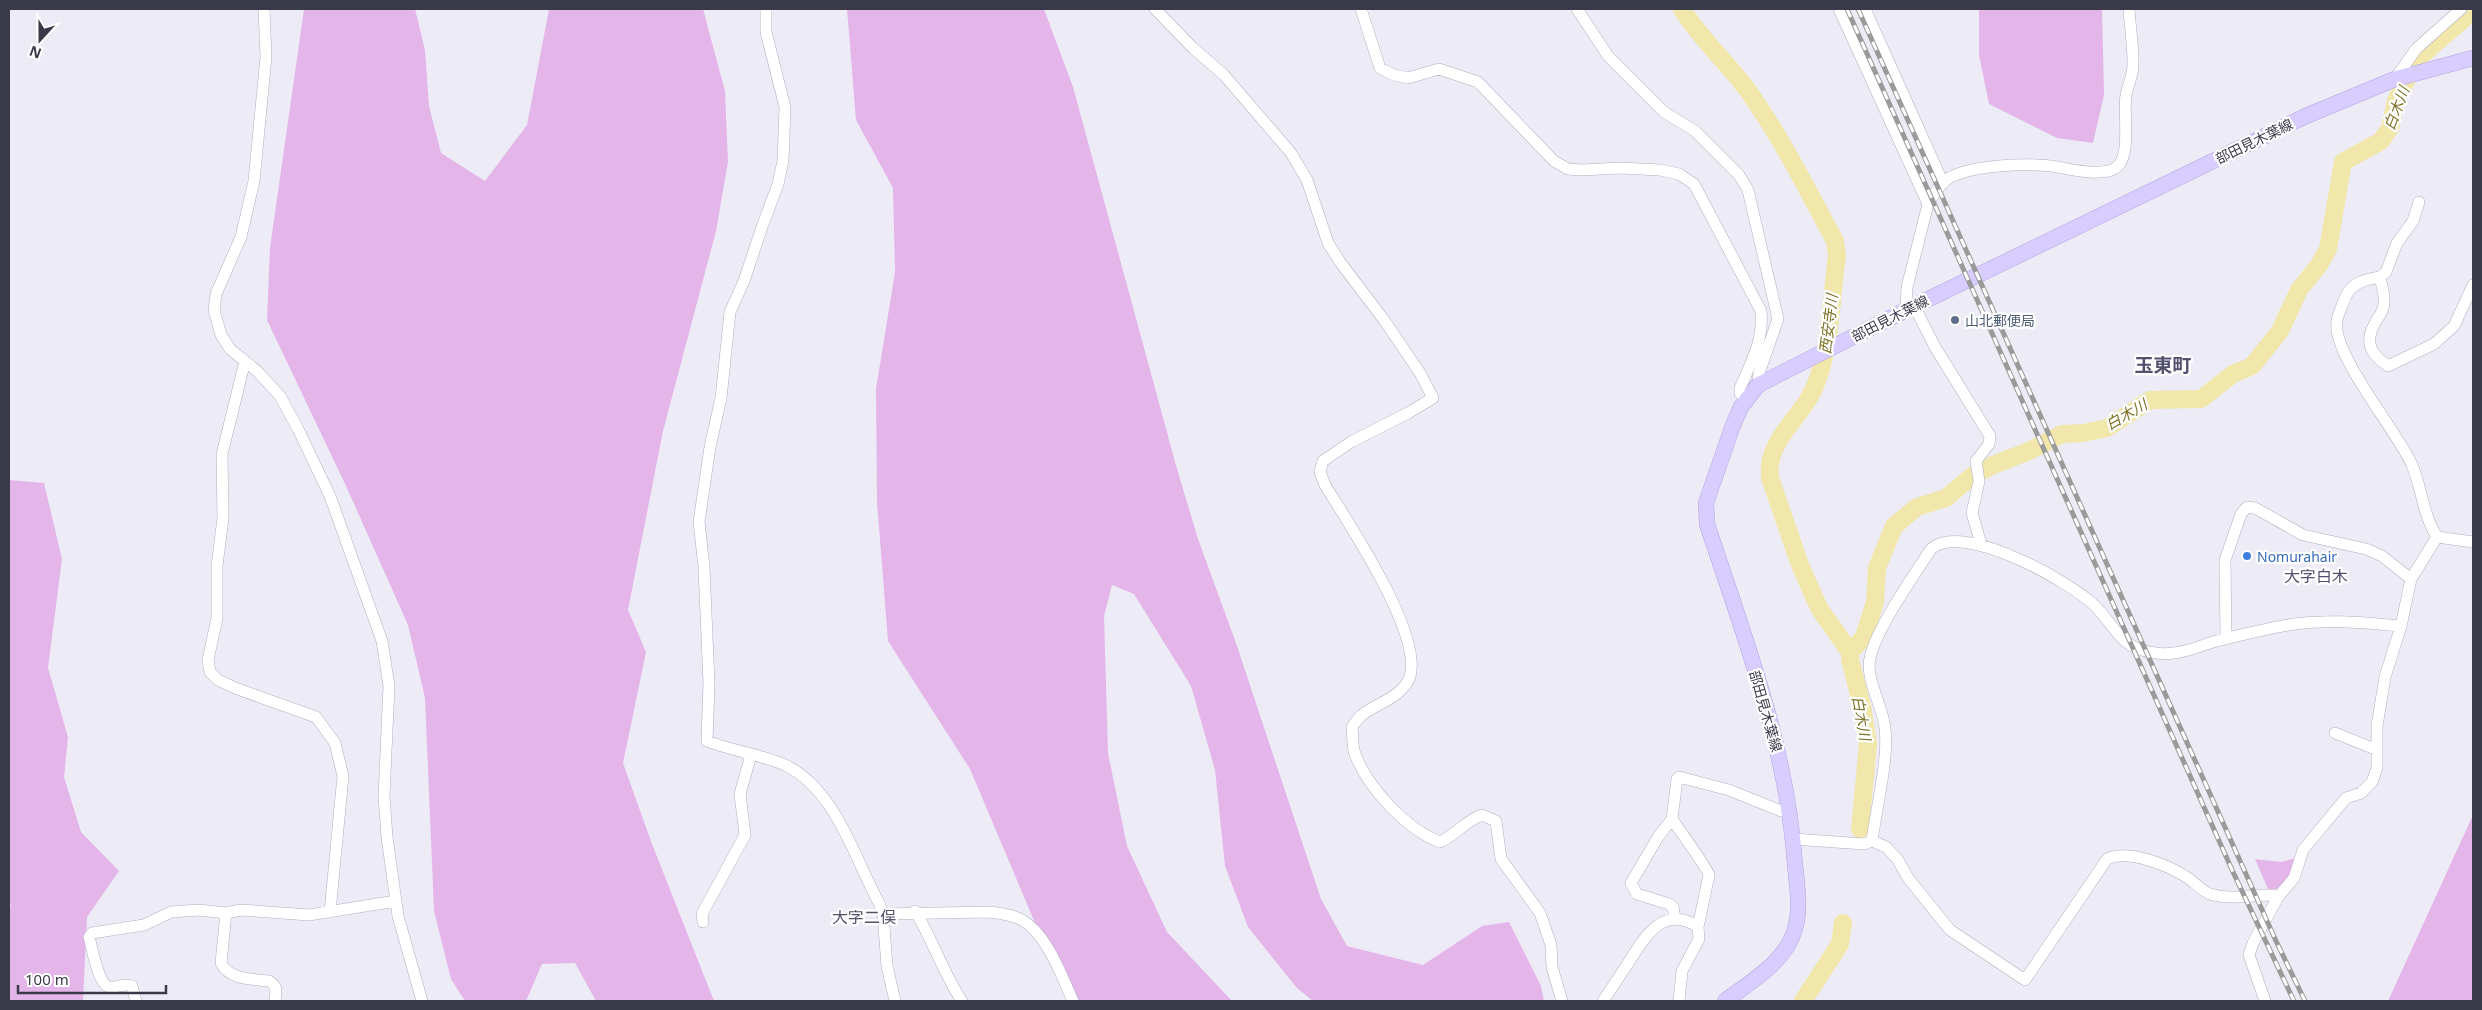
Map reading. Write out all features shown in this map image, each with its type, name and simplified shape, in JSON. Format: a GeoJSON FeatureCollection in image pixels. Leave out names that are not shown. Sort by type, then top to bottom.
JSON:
{"type":"FeatureCollection","features":[{"type":"Feature","properties":{"kind":"main road","name":"部田見木葉線"},"geometry":{"type":"LineString","coordinates":[[1725,1001],[1768,969],[1782,954],[1795,930],[1798,906],[1789,809],[1773,725],[1707,524],[1706,502],[1732,425],[1758,385],[1910,308],[2306,116],[2399,78],[2473,58]]}},
{"type":"Feature","properties":{"kind":"street"},"geometry":{"type":"LineString","coordinates":[[264,9],[266,57],[254,181],[241,236],[213,304],[221,335],[230,349],[258,371],[280,396],[298,428],[330,496],[382,641],[389,686],[384,796],[398,916],[422,1001]]}},
{"type":"Feature","properties":{"kind":"street"},"geometry":{"type":"LineString","coordinates":[[766,9],[766,32],[785,107],[783,161],[778,184],[744,281],[730,312],[721,398],[710,447],[699,522],[704,567],[709,683],[707,741],[787,766],[817,789],[842,828],[880,903],[883,914],[887,966],[895,1001]]}},
{"type":"Feature","properties":{"kind":"street"},"geometry":{"type":"LineString","coordinates":[[1155,9],[1193,48],[1224,75],[1291,153],[1307,180],[1328,243],[1420,373],[1433,398],[1351,442],[1323,461],[1320,472],[1325,485],[1376,568],[1407,638],[1412,660],[1406,684],[1389,700],[1362,715],[1352,727],[1354,752],[1376,791],[1432,839],[1440,842],[1449,838],[1469,820],[1482,815],[1496,821],[1501,859],[1540,913],[1551,944],[1552,967],[1562,1001]]}},
{"type":"Feature","properties":{"kind":"street"},"geometry":{"type":"LineString","coordinates":[[1361,9],[1380,68],[1394,75],[1408,78],[1439,69],[1478,82],[1554,161],[1568,169],[1660,170],[1679,174],[1694,184],[1761,311],[1763,326],[1760,341],[1740,388],[1740,393],[1746,401]]}},
{"type":"Feature","properties":{"kind":"street"},"geometry":{"type":"LineString","coordinates":[[1577,9],[1608,56],[1664,112],[1695,131],[1739,175],[1748,190],[1778,319],[1759,373],[1758,385]]}},
{"type":"Feature","properties":{"kind":"street"},"geometry":{"type":"LineString","coordinates":[[1839,9],[1928,204]]}},
{"type":"Feature","properties":{"kind":"street"},"geometry":{"type":"LineString","coordinates":[[1865,9],[1943,183]]}},
{"type":"Feature","properties":{"kind":"street"},"geometry":{"type":"LineString","coordinates":[[1980,544],[1972,513],[1979,481],[1976,461],[1990,444],[1990,436],[1910,308],[1907,287],[1928,204],[1943,183],[1950,177],[1972,170],[2018,165],[2049,166],[2091,172],[2107,171],[2118,166],[2124,154],[2126,96],[2134,63],[2129,9]]}},
{"type":"Feature","properties":{"kind":"street"},"geometry":{"type":"LineString","coordinates":[[2399,78],[2416,49],[2461,9]]}},
{"type":"Feature","properties":{"kind":"street"},"geometry":{"type":"LineString","coordinates":[[2419,202],[2413,221],[2396,242],[2386,272],[2380,277],[2360,280],[2352,287],[2344,300],[2336,322],[2339,339],[2371,400],[2412,465],[2429,524],[2437,537]]}},
{"type":"Feature","properties":{"kind":"street"},"geometry":{"type":"LineString","coordinates":[[2380,277],[2384,296],[2382,311],[2369,335],[2369,347],[2374,356],[2388,366],[2434,344],[2454,326],[2473,285]]}},
{"type":"Feature","properties":{"kind":"street"},"geometry":{"type":"LineString","coordinates":[[244,361],[222,454],[223,518],[217,566],[217,618],[208,660],[210,672],[218,680],[316,717],[335,744],[343,776],[330,912]]}},
{"type":"Feature","properties":{"kind":"street"},"geometry":{"type":"LineString","coordinates":[[2226,639],[2226,560],[2241,514],[2247,508],[2255,508],[2314,539],[2366,549],[2382,556],[2411,579]]}},
{"type":"Feature","properties":{"kind":"street"},"geometry":{"type":"LineString","coordinates":[[2437,537],[2473,542]]}},
{"type":"Feature","properties":{"kind":"street"},"geometry":{"type":"LineString","coordinates":[[2265,1001],[2249,955],[2252,943],[2278,897],[2294,878],[2304,850],[2346,798],[2361,793],[2372,782],[2377,768],[2375,749],[2377,726],[2385,677],[2401,626],[2411,579],[2437,537]]}},
{"type":"Feature","properties":{"kind":"street"},"geometry":{"type":"LineString","coordinates":[[1872,841],[1885,746],[1885,728],[1869,670],[1869,659],[1878,638],[1931,548],[1937,543],[1980,544],[2010,556],[2069,585],[2094,605],[2126,643],[2139,649],[2173,654],[2226,639],[2296,624],[2353,622],[2401,626]]}},
{"type":"Feature","properties":{"kind":"street"},"geometry":{"type":"LineString","coordinates":[[2335,733],[2375,749]]}},
{"type":"Feature","properties":{"kind":"street"},"geometry":{"type":"LineString","coordinates":[[703,922],[702,914],[745,835],[740,794],[752,755]]}},
{"type":"Feature","properties":{"kind":"street"},"geometry":{"type":"LineString","coordinates":[[1675,918],[1673,908],[1669,904],[1637,894],[1631,883],[1658,838],[1672,819],[1679,776],[1729,790],[1781,811],[1789,809]]}},
{"type":"Feature","properties":{"kind":"street"},"geometry":{"type":"LineString","coordinates":[[1672,819],[1691,850],[1708,870],[1709,875],[1698,927],[1699,939],[1682,971],[1679,1001]]}},
{"type":"Feature","properties":{"kind":"street"},"geometry":{"type":"LineString","coordinates":[[1793,839],[1864,844],[1872,841],[1886,847],[1898,860],[1908,878],[1950,930],[2025,980],[2107,859],[2115,856],[2125,856],[2160,864],[2189,879],[2208,894],[2221,896],[2272,895],[2278,897]]}},
{"type":"Feature","properties":{"kind":"street"},"geometry":{"type":"LineString","coordinates":[[136,1001],[132,986],[128,984],[111,988],[106,986],[97,968],[89,937],[92,933],[144,925],[172,912],[199,910],[226,914],[241,910],[309,916],[396,901]]}},
{"type":"Feature","properties":{"kind":"street"},"geometry":{"type":"LineString","coordinates":[[883,914],[915,911],[989,912],[1023,920],[1048,949],[1073,1001]]}},
{"type":"Feature","properties":{"kind":"street"},"geometry":{"type":"LineString","coordinates":[[915,911],[932,940],[951,986],[962,1001]]}},
{"type":"Feature","properties":{"kind":"street"},"geometry":{"type":"LineString","coordinates":[[226,914],[221,963],[224,969],[232,975],[269,981],[274,984],[277,989],[275,1001]]}},
{"type":"Feature","properties":{"kind":"street"},"geometry":{"type":"LineString","coordinates":[[1603,1001],[1648,933],[1660,923],[1675,918],[1689,920],[1698,927]]}},
{"type":"Feature","properties":{"kind":"shaded area"},"geometry":{"type":"Polygon","coordinates":[[[304,9],[415,9],[425,50],[429,106],[441,153],[485,181],[527,125],[549,9],[703,9],[725,91],[728,162],[716,231],[663,431],[628,610],[646,652],[623,763],[652,844],[714,1001],[596,1001],[575,963],[542,964],[526,1001],[465,1001],[451,979],[434,911],[425,698],[408,625],[346,486],[267,320],[270,248],[304,9]]]}},
{"type":"Feature","properties":{"kind":"shaded area"},"geometry":{"type":"Polygon","coordinates":[[[847,9],[1044,9],[1073,87],[1177,469],[1198,539],[1236,643],[1321,899],[1347,946],[1423,965],[1482,926],[1509,922],[1541,986],[1544,1001],[1313,1001],[1297,988],[1248,927],[1225,866],[1215,770],[1191,686],[1134,594],[1112,585],[1104,616],[1108,753],[1127,846],[1167,932],[1232,1001],[1068,1001],[970,769],[888,641],[877,502],[876,389],[895,272],[893,188],[856,120],[847,9]]]}},
{"type":"Feature","properties":{"kind":"shaded area"},"geometry":{"type":"Polygon","coordinates":[[[1979,9],[2102,9],[2104,95],[2093,143],[2057,138],[1989,104],[1979,55],[1979,9]]]}},
{"type":"Feature","properties":{"kind":"shaded area"},"geometry":{"type":"Polygon","coordinates":[[[9,480],[44,483],[62,559],[48,668],[68,737],[64,777],[81,832],[119,871],[87,917],[83,1001],[9,1001],[9,908],[11,906],[9,902],[9,480]]]}},
{"type":"Feature","properties":{"kind":"shaded area"},"geometry":{"type":"Polygon","coordinates":[[[2473,815],[2473,1001],[2388,1001],[2473,815]]]}},
{"type":"Feature","properties":{"kind":"shaded area"},"geometry":{"type":"Polygon","coordinates":[[[2296,858],[2292,876],[2282,889],[2268,889],[2255,859],[2281,862],[2296,858]]]}},
{"type":"Feature","properties":{"kind":"waterway","name":"西安寺川"},"geometry":{"type":"LineString","coordinates":[[1682,9],[1698,31],[1741,81],[1773,128],[1835,241],[1837,255],[1829,328],[1822,366],[1809,398],[1776,445],[1772,455],[1770,478],[1800,565],[1819,608],[1850,652]]}},
{"type":"Feature","properties":{"kind":"waterway","name":"白木川"},"geometry":{"type":"LineString","coordinates":[[1860,829],[1868,744],[1862,706],[1850,660],[1850,652],[1864,637],[1875,602],[1877,568],[1894,526],[1917,507],[1946,498],[1972,476],[2062,434],[2083,433],[2107,428],[2150,400],[2201,399],[2233,374],[2252,366],[2280,331],[2299,290],[2319,265],[2328,249],[2343,162],[2381,141],[2390,128],[2396,101],[2416,60],[2473,11]]}},
{"type":"Feature","properties":{"kind":"waterway","name":"白木川"},"geometry":{"type":"LineString","coordinates":[[1803,1001],[1840,944],[1843,923]]}},
{"type":"Feature","properties":{"kind":"railway"},"geometry":{"type":"LineString","coordinates":[[1847,9],[2233,872],[2294,1001]]}},
{"type":"Feature","properties":{"kind":"railway"},"geometry":{"type":"LineString","coordinates":[[1858,9],[2276,941],[2305,1001]]}},
{"type":"Feature","properties":{"kind":"place","name":"山北郵便局"},"geometry":{"type":"Point","coordinates":[1955,320]}},
{"type":"Feature","properties":{"kind":"place","name":"Nomurahair"},"geometry":{"type":"Point","coordinates":[2247,556]}},
{"type":"Feature","properties":{"kind":"district","name":"玉東町"},"geometry":{"type":"Point","coordinates":[2163,365]}},
{"type":"Feature","properties":{"kind":"district","name":"大字白木"},"geometry":{"type":"Point","coordinates":[2316,576]}},
{"type":"Feature","properties":{"kind":"district","name":"大字二俣"},"geometry":{"type":"Point","coordinates":[864,917]}}]}
